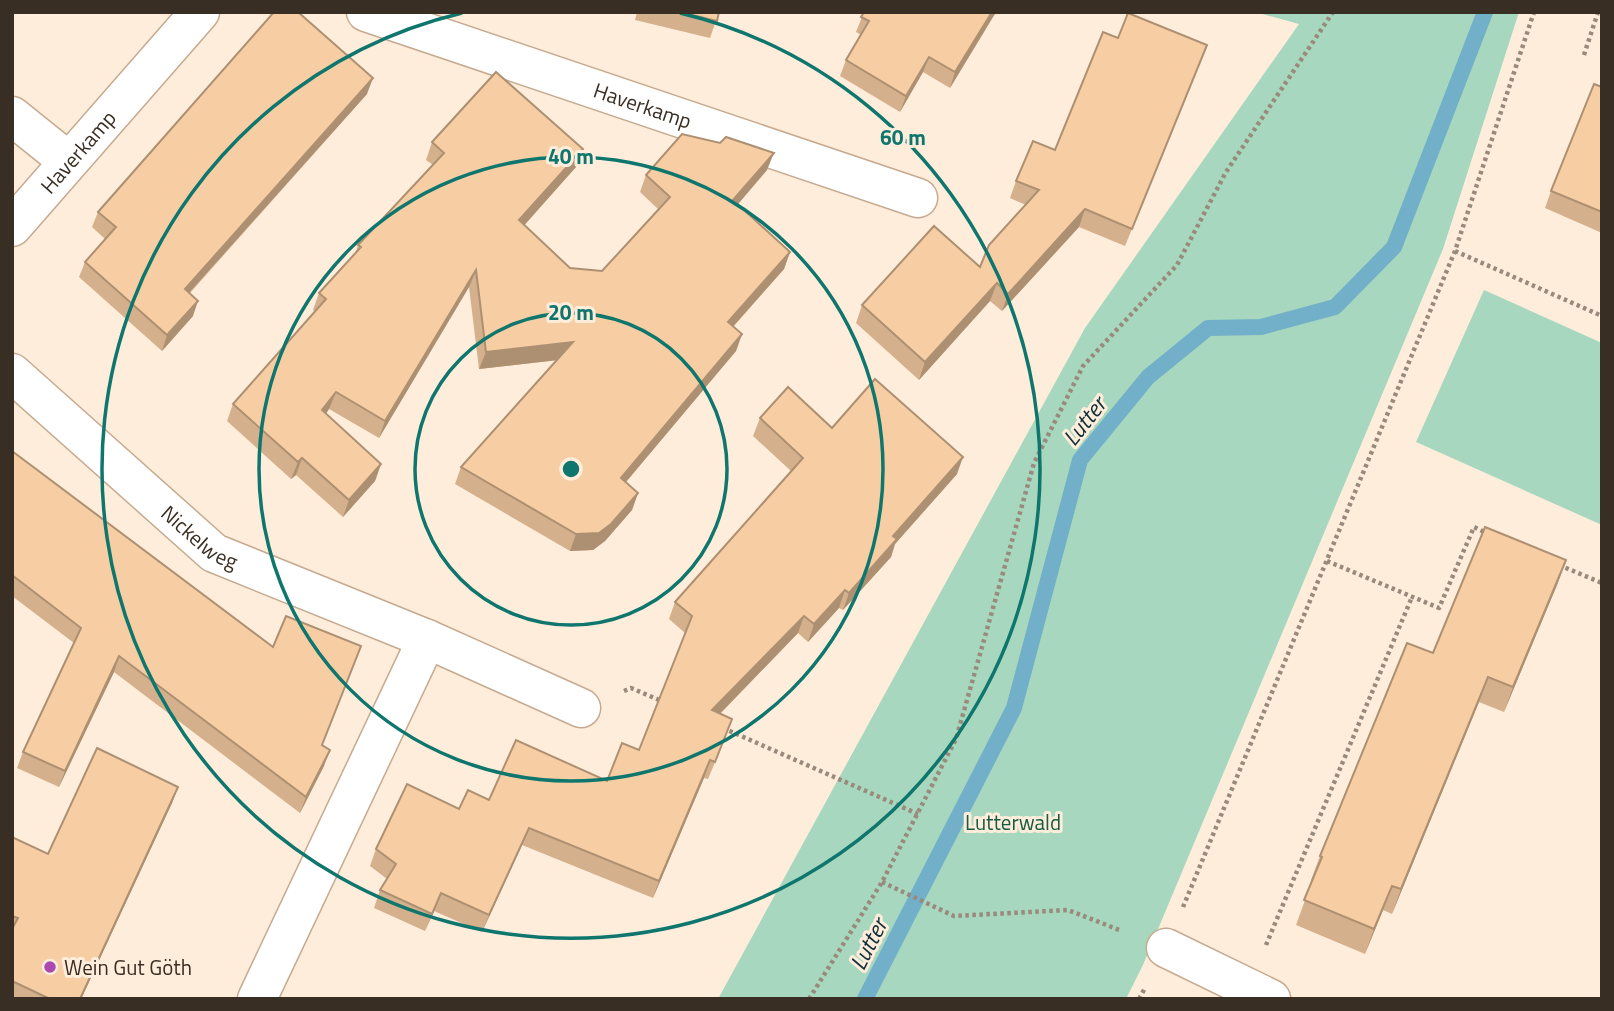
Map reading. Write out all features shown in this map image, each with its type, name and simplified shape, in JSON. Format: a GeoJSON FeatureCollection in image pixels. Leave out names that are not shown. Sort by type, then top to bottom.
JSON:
{"type":"FeatureCollection","features":[{"type":"Feature","properties":{"kind":"street","name":"Haverkamp"},"geometry":{"type":"LineString","coordinates":[[12,227],[200,12]]}},
{"type":"Feature","properties":{"kind":"street","name":"Haverkamp"},"geometry":{"type":"LineString","coordinates":[[366,12],[918,198]]}},
{"type":"Feature","properties":{"kind":"street"},"geometry":{"type":"LineString","coordinates":[[12,116],[68,161]]}},
{"type":"Feature","properties":{"kind":"street","name":"Nickelweg"},"geometry":{"type":"LineString","coordinates":[[12,373],[214,553],[426,639],[581,708]]}},
{"type":"Feature","properties":{"kind":"street"},"geometry":{"type":"LineString","coordinates":[[257,999],[426,639]]}},
{"type":"Feature","properties":{"kind":"street"},"geometry":{"type":"LineString","coordinates":[[1166,948],[1259,994]]}},
{"type":"Feature","properties":{"kind":"path"},"geometry":{"type":"LineString","coordinates":[[809,999],[882,882],[956,739],[1034,463],[1083,366],[1177,265],[1226,172],[1333,12]]}},
{"type":"Feature","properties":{"kind":"path"},"geometry":{"type":"LineString","coordinates":[[882,882],[954,916],[1068,910],[1166,948],[1455,251],[1534,12]]}},
{"type":"Feature","properties":{"kind":"path"},"geometry":{"type":"LineString","coordinates":[[1584,55],[1598,12]]}},
{"type":"Feature","properties":{"kind":"path"},"geometry":{"type":"LineString","coordinates":[[1455,251],[1602,316]]}},
{"type":"Feature","properties":{"kind":"path"},"geometry":{"type":"LineString","coordinates":[[1327,561],[1439,608],[1474,527],[1499,539]]}},
{"type":"Feature","properties":{"kind":"path"},"geometry":{"type":"LineString","coordinates":[[1550,561],[1602,583]]}},
{"type":"Feature","properties":{"kind":"path"},"geometry":{"type":"LineString","coordinates":[[1259,994],[1412,597]]}},
{"type":"Feature","properties":{"kind":"path"},"geometry":{"type":"LineString","coordinates":[[581,708],[631,688],[668,704]]}},
{"type":"Feature","properties":{"kind":"path"},"geometry":{"type":"LineString","coordinates":[[718,726],[918,814]]}},
{"type":"Feature","properties":{"kind":"green space","name":"Lutterwald"},"geometry":{"type":"Polygon","coordinates":[[[1255,12],[1519,12],[1443,249],[1143,965],[1126,999],[718,999],[1085,328],[1299,24],[1255,12]]]}},
{"type":"Feature","properties":{"kind":"green space"},"geometry":{"type":"Polygon","coordinates":[[[1484,290],[1602,343],[1602,525],[1416,442],[1484,290]]]}},
{"type":"Feature","properties":{"kind":"building"},"geometry":{"type":"Polygon","coordinates":[[[274,12],[298,12],[373,78],[185,289],[198,301],[167,335],[85,262],[116,227],[98,212],[274,12]]]}},
{"type":"Feature","properties":{"kind":"building"},"geometry":{"type":"Polygon","coordinates":[[[680,12],[719,12],[717,21],[680,12]]]}},
{"type":"Feature","properties":{"kind":"building"},"geometry":{"type":"Polygon","coordinates":[[[864,12],[992,12],[955,72],[929,57],[906,96],[846,60],[869,21],[861,17],[864,12]]]}},
{"type":"Feature","properties":{"kind":"building"},"geometry":{"type":"Polygon","coordinates":[[[1128,13],[1207,45],[1132,229],[1085,209],[1008,294],[997,283],[925,362],[862,305],[934,226],[980,267],[989,245],[1039,190],[1016,181],[1033,141],[1055,150],[1103,32],[1118,38],[1128,13]]]}},
{"type":"Feature","properties":{"kind":"building"},"geometry":{"type":"Polygon","coordinates":[[[496,72],[583,149],[519,220],[570,268],[602,271],[670,197],[646,175],[682,134],[720,143],[726,137],[774,153],[733,200],[790,252],[728,322],[742,334],[621,478],[638,493],[611,524],[599,533],[576,534],[461,467],[573,342],[486,352],[476,270],[385,421],[336,392],[322,410],[381,464],[349,500],[302,458],[298,462],[233,404],[326,299],[319,293],[361,247],[358,245],[444,153],[432,142],[496,72]]]}},
{"type":"Feature","properties":{"kind":"building"},"geometry":{"type":"Polygon","coordinates":[[[1594,84],[1602,87],[1602,212],[1551,191],[1594,84]]]}},
{"type":"Feature","properties":{"kind":"building"},"geometry":{"type":"Polygon","coordinates":[[[875,379],[963,457],[893,536],[897,539],[849,593],[845,590],[814,624],[804,616],[712,710],[732,719],[715,762],[710,760],[659,881],[529,828],[489,915],[441,893],[432,914],[380,890],[396,864],[376,849],[407,784],[459,809],[468,790],[489,800],[516,740],[607,781],[622,743],[639,750],[692,616],[675,602],[803,458],[760,418],[788,387],[832,428],[875,379]]]}},
{"type":"Feature","properties":{"kind":"building"},"geometry":{"type":"Polygon","coordinates":[[[12,451],[273,647],[286,616],[361,646],[322,745],[330,750],[306,797],[119,656],[65,771],[23,752],[81,628],[12,575],[12,451]]]}},
{"type":"Feature","properties":{"kind":"building"},"geometry":{"type":"Polygon","coordinates":[[[1485,527],[1566,560],[1513,687],[1488,677],[1401,889],[1392,886],[1374,929],[1304,900],[1407,643],[1433,653],[1485,527]]]}},
{"type":"Feature","properties":{"kind":"building"},"geometry":{"type":"Polygon","coordinates":[[[97,748],[178,787],[80,999],[50,999],[12,981],[12,929],[18,918],[12,916],[12,837],[48,854],[97,748]]]}},
{"type":"Feature","properties":{"kind":"waterway","name":"Lutter"},"geometry":{"type":"LineString","coordinates":[[865,999],[1014,708],[1080,460],[1148,377],[1208,328],[1261,327],[1335,307],[1394,247],[1485,12]]}},
{"type":"Feature","properties":{"kind":"place","name":"Wein Gut Göth"},"geometry":{"type":"Point","coordinates":[50,967]}}]}
